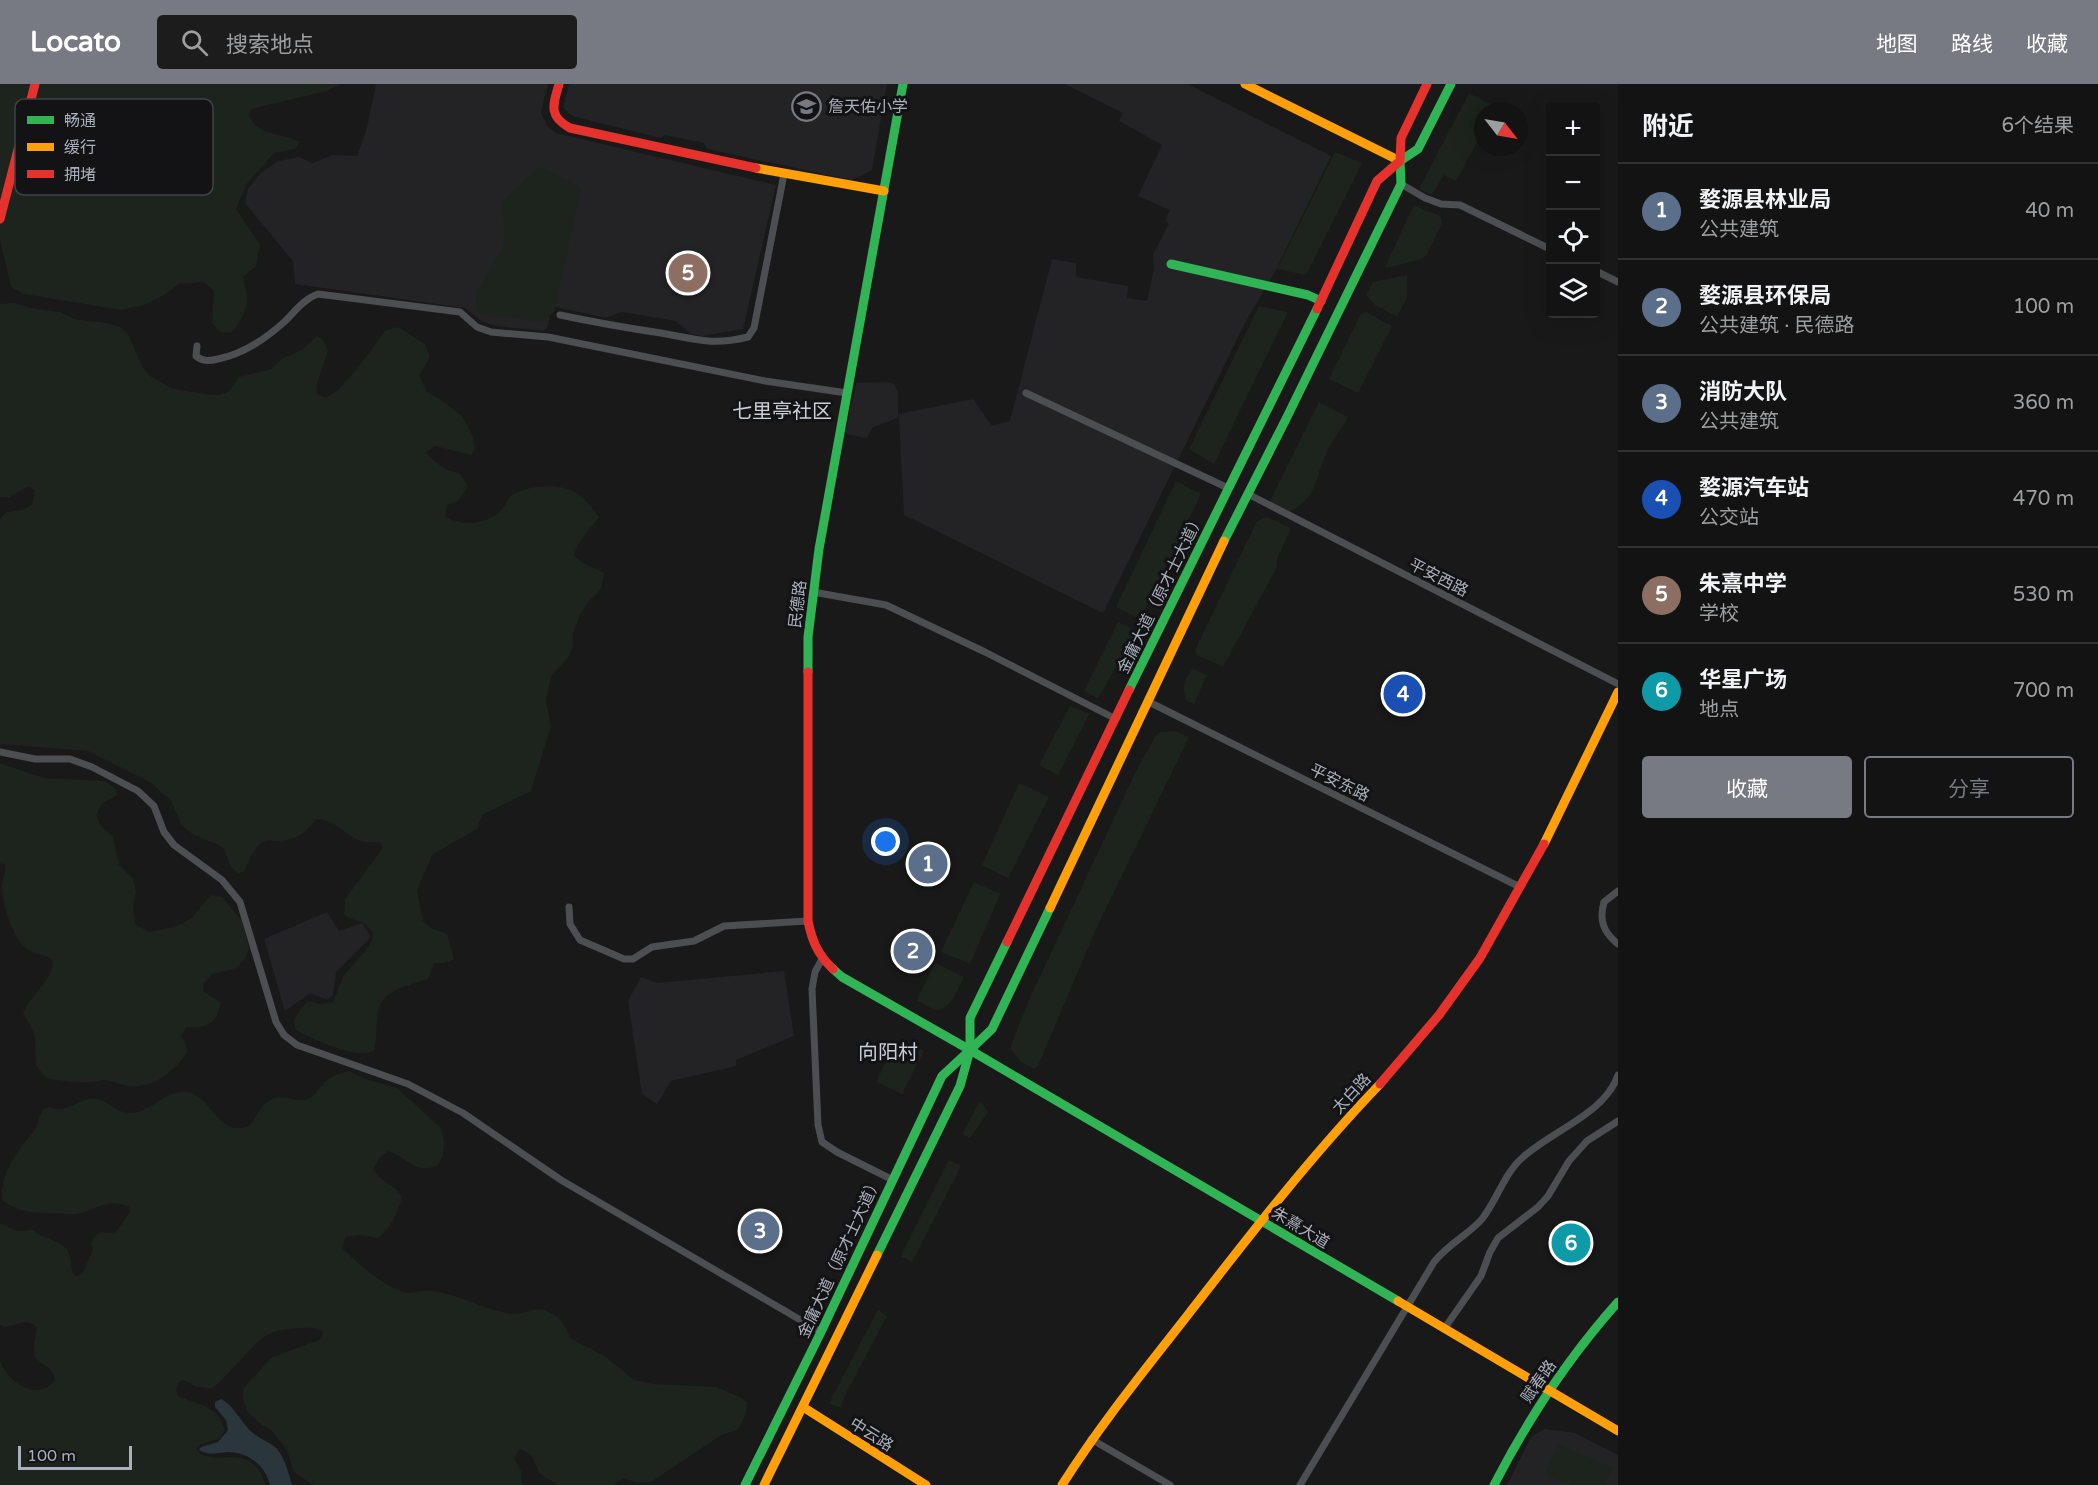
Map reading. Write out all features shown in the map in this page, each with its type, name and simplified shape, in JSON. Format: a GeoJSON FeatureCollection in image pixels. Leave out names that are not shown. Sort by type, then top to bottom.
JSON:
{"type":"FeatureCollection","features":[{"type":"Feature","properties":{"kind":"main road"},"geometry":{"type":"LineString","coordinates":[[31,99],[35,84]]}},
{"type":"Feature","properties":{"kind":"main road"},"geometry":{"type":"LineString","coordinates":[[559,84],[553,115],[559,123],[570,128],[784,174],[884,191]]}},
{"type":"Feature","properties":{"kind":"main road","name":"民德路"},"geometry":{"type":"LineString","coordinates":[[903,84],[819,549],[807,637],[808,921],[811,938],[822,959],[842,976],[970,1050]]}},
{"type":"Feature","properties":{"kind":"main road"},"geometry":{"type":"LineString","coordinates":[[1245,84],[1400,161]]}},
{"type":"Feature","properties":{"kind":"main road","name":"金庸大道（原才士大道）"},"geometry":{"type":"LineString","coordinates":[[745,1485],[821,1332],[942,1076],[992,1029],[1149,702],[1207,573],[1401,184],[1401,138],[1427,84]]}},
{"type":"Feature","properties":{"kind":"main road","name":"金庸大道（原才士大道）"},"geometry":{"type":"LineString","coordinates":[[764,1485],[960,1086],[970,1050],[970,1018],[1321,301],[1377,180],[1418,149],[1451,84]]}},
{"type":"Feature","properties":{"kind":"main road"},"geometry":{"type":"LineString","coordinates":[[0,219],[15,161]]}},
{"type":"Feature","properties":{"kind":"main road"},"geometry":{"type":"LineString","coordinates":[[1171,264],[1308,295],[1321,301]]}},
{"type":"Feature","properties":{"kind":"main road","name":"太白路"},"geometry":{"type":"LineString","coordinates":[[1062,1485],[1091,1438],[1290,1184],[1392,1071],[1438,1015],[1480,958],[1542,848],[1618,692]]}},
{"type":"Feature","properties":{"kind":"main road","name":"朱熹大道"},"geometry":{"type":"LineString","coordinates":[[970,1050],[1618,1431]]}},
{"type":"Feature","properties":{"kind":"main road","name":"赋春路"},"geometry":{"type":"LineString","coordinates":[[1494,1485],[1531,1416],[1548,1390],[1618,1302]]}},
{"type":"Feature","properties":{"kind":"main road","name":"中云路"},"geometry":{"type":"LineString","coordinates":[[803,1407],[926,1485]]}},
{"type":"Feature","properties":{"kind":"street"},"geometry":{"type":"LineString","coordinates":[[560,315],[674,335],[695,341],[710,342],[748,337],[754,328],[784,174]]}},
{"type":"Feature","properties":{"kind":"street"},"geometry":{"type":"LineString","coordinates":[[1401,184],[1441,204],[1460,205],[1546,247]]}},
{"type":"Feature","properties":{"kind":"street"},"geometry":{"type":"LineString","coordinates":[[1600,273],[1618,282]]}},
{"type":"Feature","properties":{"kind":"street"},"geometry":{"type":"LineString","coordinates":[[197,346],[196,356],[204,360],[229,357],[252,347],[282,324],[309,297],[318,294],[460,312],[477,327],[491,332],[548,337],[765,381],[847,393]]}},
{"type":"Feature","properties":{"kind":"street"},"geometry":{"type":"LineString","coordinates":[[1026,393],[1228,488]]}},
{"type":"Feature","properties":{"kind":"street","name":"平安西路"},"geometry":{"type":"LineString","coordinates":[[1248,494],[1618,684]]}},
{"type":"Feature","properties":{"kind":"street"},"geometry":{"type":"LineString","coordinates":[[813,592],[886,605],[985,652],[1116,719]]}},
{"type":"Feature","properties":{"kind":"street","name":"平安东路"},"geometry":{"type":"LineString","coordinates":[[1149,702],[1520,887]]}},
{"type":"Feature","properties":{"kind":"street"},"geometry":{"type":"LineString","coordinates":[[0,752],[35,759],[70,759],[92,766],[138,791],[154,806],[164,832],[174,844],[222,880],[240,902],[276,1022],[284,1035],[297,1045],[352,1062],[408,1084],[463,1113],[561,1180],[821,1332]]}},
{"type":"Feature","properties":{"kind":"street"},"geometry":{"type":"LineString","coordinates":[[1618,891],[1604,902],[1600,919],[1609,937],[1618,945]]}},
{"type":"Feature","properties":{"kind":"street"},"geometry":{"type":"LineString","coordinates":[[569,907],[570,924],[580,940],[624,959],[633,959],[652,947],[694,941],[724,926],[808,921]]}},
{"type":"Feature","properties":{"kind":"street"},"geometry":{"type":"LineString","coordinates":[[822,959],[815,972],[812,988],[818,1125],[822,1142],[837,1152],[892,1179]]}},
{"type":"Feature","properties":{"kind":"street"},"geometry":{"type":"LineString","coordinates":[[1300,1485],[1406,1306],[1440,1254],[1484,1217],[1512,1169],[1520,1160],[1609,1094],[1617,1080]]}},
{"type":"Feature","properties":{"kind":"street"},"geometry":{"type":"LineString","coordinates":[[1444,1329],[1481,1276],[1498,1238],[1538,1207],[1548,1196],[1569,1161],[1587,1142],[1618,1121]]}},
{"type":"Feature","properties":{"kind":"street"},"geometry":{"type":"LineString","coordinates":[[1091,1438],[1170,1485]]}},
{"type":"Feature","properties":{"kind":"shaded area"},"geometry":{"type":"Polygon","coordinates":[[[0,84],[341,84],[327,91],[251,109],[249,116],[259,128],[300,142],[295,149],[274,153],[246,185],[236,209],[260,244],[256,266],[243,277],[247,301],[244,312],[232,333],[220,332],[212,323],[214,291],[203,282],[179,284],[144,305],[121,310],[24,294],[11,287],[0,240],[0,84]]]}},
{"type":"Feature","properties":{"kind":"shaded area"},"geometry":{"type":"Polygon","coordinates":[[[376,84],[548,84],[541,113],[547,126],[556,133],[776,185],[743,329],[702,336],[691,334],[676,321],[622,312],[606,318],[551,306],[548,326],[543,331],[496,326],[481,321],[465,308],[295,284],[293,261],[245,203],[248,189],[260,174],[278,161],[300,157],[312,163],[333,155],[357,156],[367,128],[376,84]]]}},
{"type":"Feature","properties":{"kind":"shaded area"},"geometry":{"type":"Polygon","coordinates":[[[569,84],[887,84],[872,170],[852,180],[707,149],[704,143],[665,135],[661,138],[575,117],[563,107],[569,84]]]}},
{"type":"Feature","properties":{"kind":"shaded area"},"geometry":{"type":"Polygon","coordinates":[[[1065,84],[1187,84],[1331,156],[1276,270],[1245,323],[1103,613],[904,515],[899,414],[973,399],[992,426],[1010,421],[1052,259],[1076,263],[1076,277],[1128,286],[1127,298],[1147,301],[1154,269],[1153,254],[1169,224],[1165,221],[1170,210],[1138,196],[1162,145],[1119,121],[1123,113],[1065,84]]]}},
{"type":"Feature","properties":{"kind":"shaded area"},"geometry":{"type":"Polygon","coordinates":[[[1469,93],[1486,102],[1474,102],[1474,148],[1456,181],[1444,175],[1432,195],[1419,189],[1469,93]]]}},
{"type":"Feature","properties":{"kind":"shaded area"},"geometry":{"type":"Polygon","coordinates":[[[1335,152],[1362,163],[1306,275],[1277,269],[1335,152]]]}},
{"type":"Feature","properties":{"kind":"shaded area"},"geometry":{"type":"Polygon","coordinates":[[[544,168],[581,189],[554,312],[546,320],[537,321],[482,314],[476,310],[476,292],[502,251],[504,231],[502,202],[536,170],[544,168]]]}},
{"type":"Feature","properties":{"kind":"shaded area"},"geometry":{"type":"Polygon","coordinates":[[[1414,205],[1440,216],[1441,225],[1426,256],[1387,268],[1385,267],[1414,205]]]}},
{"type":"Feature","properties":{"kind":"shaded area"},"geometry":{"type":"Polygon","coordinates":[[[1407,275],[1407,298],[1397,316],[1375,305],[1366,295],[1373,282],[1407,275]]]}},
{"type":"Feature","properties":{"kind":"shaded area"},"geometry":{"type":"Polygon","coordinates":[[[14,303],[30,308],[61,312],[74,319],[107,323],[122,328],[129,336],[143,368],[150,376],[173,389],[220,395],[229,391],[239,377],[271,369],[282,359],[303,349],[317,336],[323,340],[328,351],[316,386],[317,394],[326,398],[338,390],[357,369],[386,330],[398,327],[425,344],[430,357],[419,376],[427,392],[462,416],[473,436],[475,449],[471,455],[435,446],[426,452],[447,470],[459,473],[468,486],[458,501],[447,505],[445,516],[459,522],[483,521],[491,518],[503,508],[511,496],[517,492],[533,487],[551,486],[567,488],[577,493],[599,517],[578,544],[574,555],[584,564],[604,573],[601,589],[580,615],[573,633],[572,649],[568,658],[551,676],[546,701],[551,726],[531,791],[482,815],[477,829],[433,854],[417,890],[423,921],[429,927],[447,934],[454,959],[444,963],[434,963],[428,979],[405,986],[385,998],[378,1012],[374,1051],[355,1052],[323,1043],[295,1029],[294,1019],[307,1001],[322,1004],[333,1002],[344,975],[372,940],[373,933],[369,928],[344,914],[345,899],[383,848],[380,842],[358,840],[330,822],[316,819],[305,832],[297,837],[261,843],[253,852],[244,872],[238,873],[231,867],[224,849],[194,835],[182,826],[171,801],[150,782],[88,751],[0,744],[0,519],[6,512],[23,510],[32,505],[35,491],[29,486],[9,497],[0,497],[0,304],[14,303]]]}},
{"type":"Feature","properties":{"kind":"shaded area"},"geometry":{"type":"Polygon","coordinates":[[[1259,306],[1288,312],[1214,464],[1189,449],[1259,306]]]}},
{"type":"Feature","properties":{"kind":"shaded area"},"geometry":{"type":"Polygon","coordinates":[[[1366,312],[1392,326],[1358,393],[1329,379],[1361,314],[1366,312]]]}},
{"type":"Feature","properties":{"kind":"shaded area"},"geometry":{"type":"Polygon","coordinates":[[[856,383],[893,383],[898,392],[898,418],[873,427],[867,438],[845,434],[856,383]]]}},
{"type":"Feature","properties":{"kind":"shaded area"},"geometry":{"type":"Polygon","coordinates":[[[1319,402],[1348,417],[1326,454],[1311,493],[1306,500],[1290,512],[1270,501],[1319,402]]]}},
{"type":"Feature","properties":{"kind":"shaded area"},"geometry":{"type":"Polygon","coordinates":[[[1178,482],[1201,494],[1140,619],[1116,607],[1175,483],[1178,482]]]}},
{"type":"Feature","properties":{"kind":"shaded area"},"geometry":{"type":"Polygon","coordinates":[[[1267,517],[1291,528],[1277,559],[1277,567],[1223,667],[1197,655],[1195,650],[1257,521],[1267,517]]]}},
{"type":"Feature","properties":{"kind":"shaded area"},"geometry":{"type":"Polygon","coordinates":[[[1118,622],[1137,631],[1098,698],[1084,691],[1118,622]]]}},
{"type":"Feature","properties":{"kind":"shaded area"},"geometry":{"type":"Polygon","coordinates":[[[1193,669],[1207,675],[1194,704],[1187,701],[1184,689],[1187,676],[1193,669]]]}},
{"type":"Feature","properties":{"kind":"shaded area"},"geometry":{"type":"Polygon","coordinates":[[[1070,706],[1089,714],[1058,775],[1039,765],[1070,706]]]}},
{"type":"Feature","properties":{"kind":"shaded area"},"geometry":{"type":"Polygon","coordinates":[[[1175,731],[1189,737],[1096,929],[1038,1066],[1034,1069],[1021,1062],[1010,1048],[1029,1000],[1136,771],[1156,735],[1160,732],[1175,731]]]}},
{"type":"Feature","properties":{"kind":"shaded area"},"geometry":{"type":"Polygon","coordinates":[[[0,763],[44,778],[105,781],[116,789],[117,795],[102,804],[96,815],[101,826],[113,837],[119,865],[133,879],[136,891],[133,908],[135,924],[149,932],[175,927],[191,919],[211,895],[222,897],[242,921],[249,948],[246,958],[235,969],[212,974],[203,984],[203,991],[220,1002],[217,1015],[205,1026],[187,1027],[181,1035],[188,1050],[183,1058],[163,1077],[147,1085],[125,1085],[106,1080],[82,1082],[46,1078],[36,1065],[35,1037],[23,1014],[50,974],[52,959],[24,947],[14,932],[4,903],[2,887],[5,865],[0,863],[0,763]]]}},
{"type":"Feature","properties":{"kind":"shaded area"},"geometry":{"type":"Polygon","coordinates":[[[1019,783],[1049,797],[1008,878],[982,865],[1019,783]]]}},
{"type":"Feature","properties":{"kind":"shaded area"},"geometry":{"type":"Polygon","coordinates":[[[974,882],[1000,894],[970,964],[941,952],[974,882]]]}},
{"type":"Feature","properties":{"kind":"shaded area"},"geometry":{"type":"Polygon","coordinates":[[[327,912],[339,931],[362,923],[371,937],[336,972],[333,995],[327,1000],[310,993],[285,1011],[264,939],[327,912]]]}},
{"type":"Feature","properties":{"kind":"shaded area"},"geometry":{"type":"Polygon","coordinates":[[[935,963],[964,977],[950,1003],[941,1010],[936,1010],[917,1000],[935,963]]]}},
{"type":"Feature","properties":{"kind":"shaded area"},"geometry":{"type":"Polygon","coordinates":[[[784,971],[794,1036],[736,1060],[736,1066],[671,1081],[657,1104],[642,1094],[628,1001],[641,977],[657,983],[784,971]]]}},
{"type":"Feature","properties":{"kind":"shaded area"},"geometry":{"type":"Polygon","coordinates":[[[896,1042],[910,1049],[914,1046],[924,1051],[902,1094],[876,1082],[896,1042]]]}},
{"type":"Feature","properties":{"kind":"shaded area"},"geometry":{"type":"Polygon","coordinates":[[[349,1071],[368,1080],[397,1088],[441,1128],[444,1142],[443,1156],[437,1166],[429,1168],[416,1167],[388,1151],[381,1156],[373,1169],[402,1197],[396,1214],[378,1238],[359,1235],[345,1237],[343,1249],[379,1279],[403,1292],[441,1292],[504,1313],[520,1314],[537,1309],[546,1310],[561,1320],[570,1338],[606,1357],[634,1380],[653,1384],[716,1387],[738,1396],[748,1403],[738,1429],[720,1436],[651,1482],[637,1483],[624,1478],[613,1485],[558,1485],[540,1474],[531,1455],[520,1449],[514,1458],[521,1471],[522,1485],[313,1485],[294,1472],[287,1450],[272,1431],[248,1412],[243,1400],[243,1389],[271,1358],[322,1339],[323,1332],[319,1330],[296,1328],[275,1332],[262,1339],[211,1389],[195,1386],[184,1380],[179,1382],[176,1390],[179,1397],[208,1408],[223,1423],[225,1431],[218,1439],[199,1445],[196,1449],[204,1455],[241,1458],[251,1462],[259,1470],[266,1485],[0,1485],[0,1361],[16,1382],[32,1390],[48,1387],[55,1380],[51,1371],[35,1357],[37,1328],[33,1324],[26,1322],[4,1327],[0,1325],[0,1223],[16,1230],[31,1230],[65,1247],[70,1256],[72,1273],[76,1276],[82,1274],[93,1250],[91,1244],[94,1237],[101,1232],[116,1232],[130,1212],[129,1207],[114,1203],[75,1214],[38,1213],[25,1211],[2,1200],[4,1180],[11,1162],[36,1128],[44,1109],[50,1107],[65,1109],[84,1100],[96,1099],[125,1113],[131,1113],[144,1110],[174,1093],[181,1092],[199,1097],[227,1125],[235,1128],[245,1127],[271,1100],[276,1098],[307,1099],[330,1078],[349,1071]]]}},
{"type":"Feature","properties":{"kind":"shaded area"},"geometry":{"type":"Polygon","coordinates":[[[980,1101],[988,1112],[970,1138],[962,1134],[980,1101]]]}},
{"type":"Feature","properties":{"kind":"shaded area"},"geometry":{"type":"Polygon","coordinates":[[[949,1160],[961,1166],[912,1262],[901,1256],[949,1160]]]}},
{"type":"Feature","properties":{"kind":"shaded area"},"geometry":{"type":"Polygon","coordinates":[[[878,1310],[887,1316],[843,1399],[842,1408],[830,1404],[832,1397],[878,1310]]]}},
{"type":"Feature","properties":{"kind":"shaded area"},"geometry":{"type":"Polygon","coordinates":[[[221,1399],[230,1405],[253,1433],[277,1450],[284,1460],[292,1485],[270,1485],[260,1466],[242,1454],[227,1452],[210,1454],[199,1450],[201,1447],[218,1442],[228,1430],[226,1420],[215,1407],[215,1402],[221,1399]]]}},
{"type":"Feature","properties":{"kind":"shaded area"},"geometry":{"type":"Polygon","coordinates":[[[1544,1429],[1575,1433],[1618,1455],[1618,1485],[1507,1485],[1531,1437],[1544,1429]]]}},
{"type":"Feature","properties":{"kind":"shaded area"},"geometry":{"type":"Polygon","coordinates":[[[1558,1444],[1612,1468],[1605,1485],[1571,1485],[1545,1474],[1558,1444]]]}},
{"type":"Feature","properties":{"kind":"traffic: fast"},"geometry":{"type":"LineString","coordinates":[[808,672],[808,637],[819,549],[903,84]]}},
{"type":"Feature","properties":{"kind":"traffic: fast"},"geometry":{"type":"LineString","coordinates":[[1224,541],[1401,184],[1400,161],[1418,149],[1451,84]]}},
{"type":"Feature","properties":{"kind":"traffic: fast"},"geometry":{"type":"LineString","coordinates":[[1171,264],[1308,295],[1321,301]]}},
{"type":"Feature","properties":{"kind":"traffic: fast"},"geometry":{"type":"LineString","coordinates":[[1129,690],[1317,309]]}},
{"type":"Feature","properties":{"kind":"traffic: fast"},"geometry":{"type":"LineString","coordinates":[[877,1255],[960,1086],[970,1050],[992,1029],[1050,908]]}},
{"type":"Feature","properties":{"kind":"traffic: fast"},"geometry":{"type":"LineString","coordinates":[[745,1485],[821,1332],[942,1076],[970,1050],[970,1018],[1007,942]]}},
{"type":"Feature","properties":{"kind":"traffic: fast"},"geometry":{"type":"LineString","coordinates":[[833,969],[842,977],[970,1050]]}},
{"type":"Feature","properties":{"kind":"traffic: fast"},"geometry":{"type":"LineString","coordinates":[[970,1050],[1398,1301]]}},
{"type":"Feature","properties":{"kind":"traffic: fast"},"geometry":{"type":"LineString","coordinates":[[1494,1485],[1550,1390],[1582,1345],[1618,1302]]}},
{"type":"Feature","properties":{"kind":"traffic: slow"},"geometry":{"type":"LineString","coordinates":[[1245,84],[1400,161]]}},
{"type":"Feature","properties":{"kind":"traffic: slow"},"geometry":{"type":"LineString","coordinates":[[756,168],[884,191]]}},
{"type":"Feature","properties":{"kind":"traffic: slow"},"geometry":{"type":"LineString","coordinates":[[1050,908],[1224,541]]}},
{"type":"Feature","properties":{"kind":"traffic: slow"},"geometry":{"type":"LineString","coordinates":[[1544,844],[1618,692]]}},
{"type":"Feature","properties":{"kind":"traffic: slow"},"geometry":{"type":"LineString","coordinates":[[1062,1485],[1122,1399],[1257,1227],[1329,1140],[1380,1084]]}},
{"type":"Feature","properties":{"kind":"traffic: slow"},"geometry":{"type":"LineString","coordinates":[[764,1485],[877,1255]]}},
{"type":"Feature","properties":{"kind":"traffic: slow"},"geometry":{"type":"LineString","coordinates":[[1398,1301],[1618,1431]]}},
{"type":"Feature","properties":{"kind":"traffic: slow"},"geometry":{"type":"LineString","coordinates":[[803,1407],[926,1485]]}},
{"type":"Feature","properties":{"kind":"traffic: jam"},"geometry":{"type":"LineString","coordinates":[[31,99],[35,84]]}},
{"type":"Feature","properties":{"kind":"traffic: jam"},"geometry":{"type":"LineString","coordinates":[[559,84],[554,104],[555,114],[563,124],[570,128],[756,168]]}},
{"type":"Feature","properties":{"kind":"traffic: jam"},"geometry":{"type":"LineString","coordinates":[[1317,309],[1377,181],[1400,161],[1401,138],[1427,84]]}},
{"type":"Feature","properties":{"kind":"traffic: jam"},"geometry":{"type":"LineString","coordinates":[[0,219],[15,161]]}},
{"type":"Feature","properties":{"kind":"traffic: jam"},"geometry":{"type":"LineString","coordinates":[[808,672],[808,921],[816,947],[833,969]]}},
{"type":"Feature","properties":{"kind":"traffic: jam"},"geometry":{"type":"LineString","coordinates":[[1007,942],[1129,690]]}},
{"type":"Feature","properties":{"kind":"traffic: jam"},"geometry":{"type":"LineString","coordinates":[[1380,1084],[1439,1015],[1480,958],[1544,844]]}},
{"type":"Feature","properties":{"kind":"place","name":"詹天佑小学"},"geometry":{"type":"Point","coordinates":[807,106]}},
{"type":"Feature","properties":{"kind":"place","name":"朱熹中学"},"geometry":{"type":"Point","coordinates":[688,273]}},
{"type":"Feature","properties":{"kind":"place","name":"婺源汽车站"},"geometry":{"type":"Point","coordinates":[1403,694]}},
{"type":"Feature","properties":{"kind":"place","name":"婺源县林业局"},"geometry":{"type":"Point","coordinates":[928,864]}},
{"type":"Feature","properties":{"kind":"place","name":"婺源县环保局"},"geometry":{"type":"Point","coordinates":[913,951]}},
{"type":"Feature","properties":{"kind":"place","name":"消防大队"},"geometry":{"type":"Point","coordinates":[760,1231]}},
{"type":"Feature","properties":{"kind":"place","name":"华星广场"},"geometry":{"type":"Point","coordinates":[1571,1243]}},
{"type":"Feature","properties":{"kind":"district","name":"七里亭社区"},"geometry":{"type":"Point","coordinates":[782,411]}},
{"type":"Feature","properties":{"kind":"district","name":"向阳村"},"geometry":{"type":"Point","coordinates":[888,1052]}}]}
